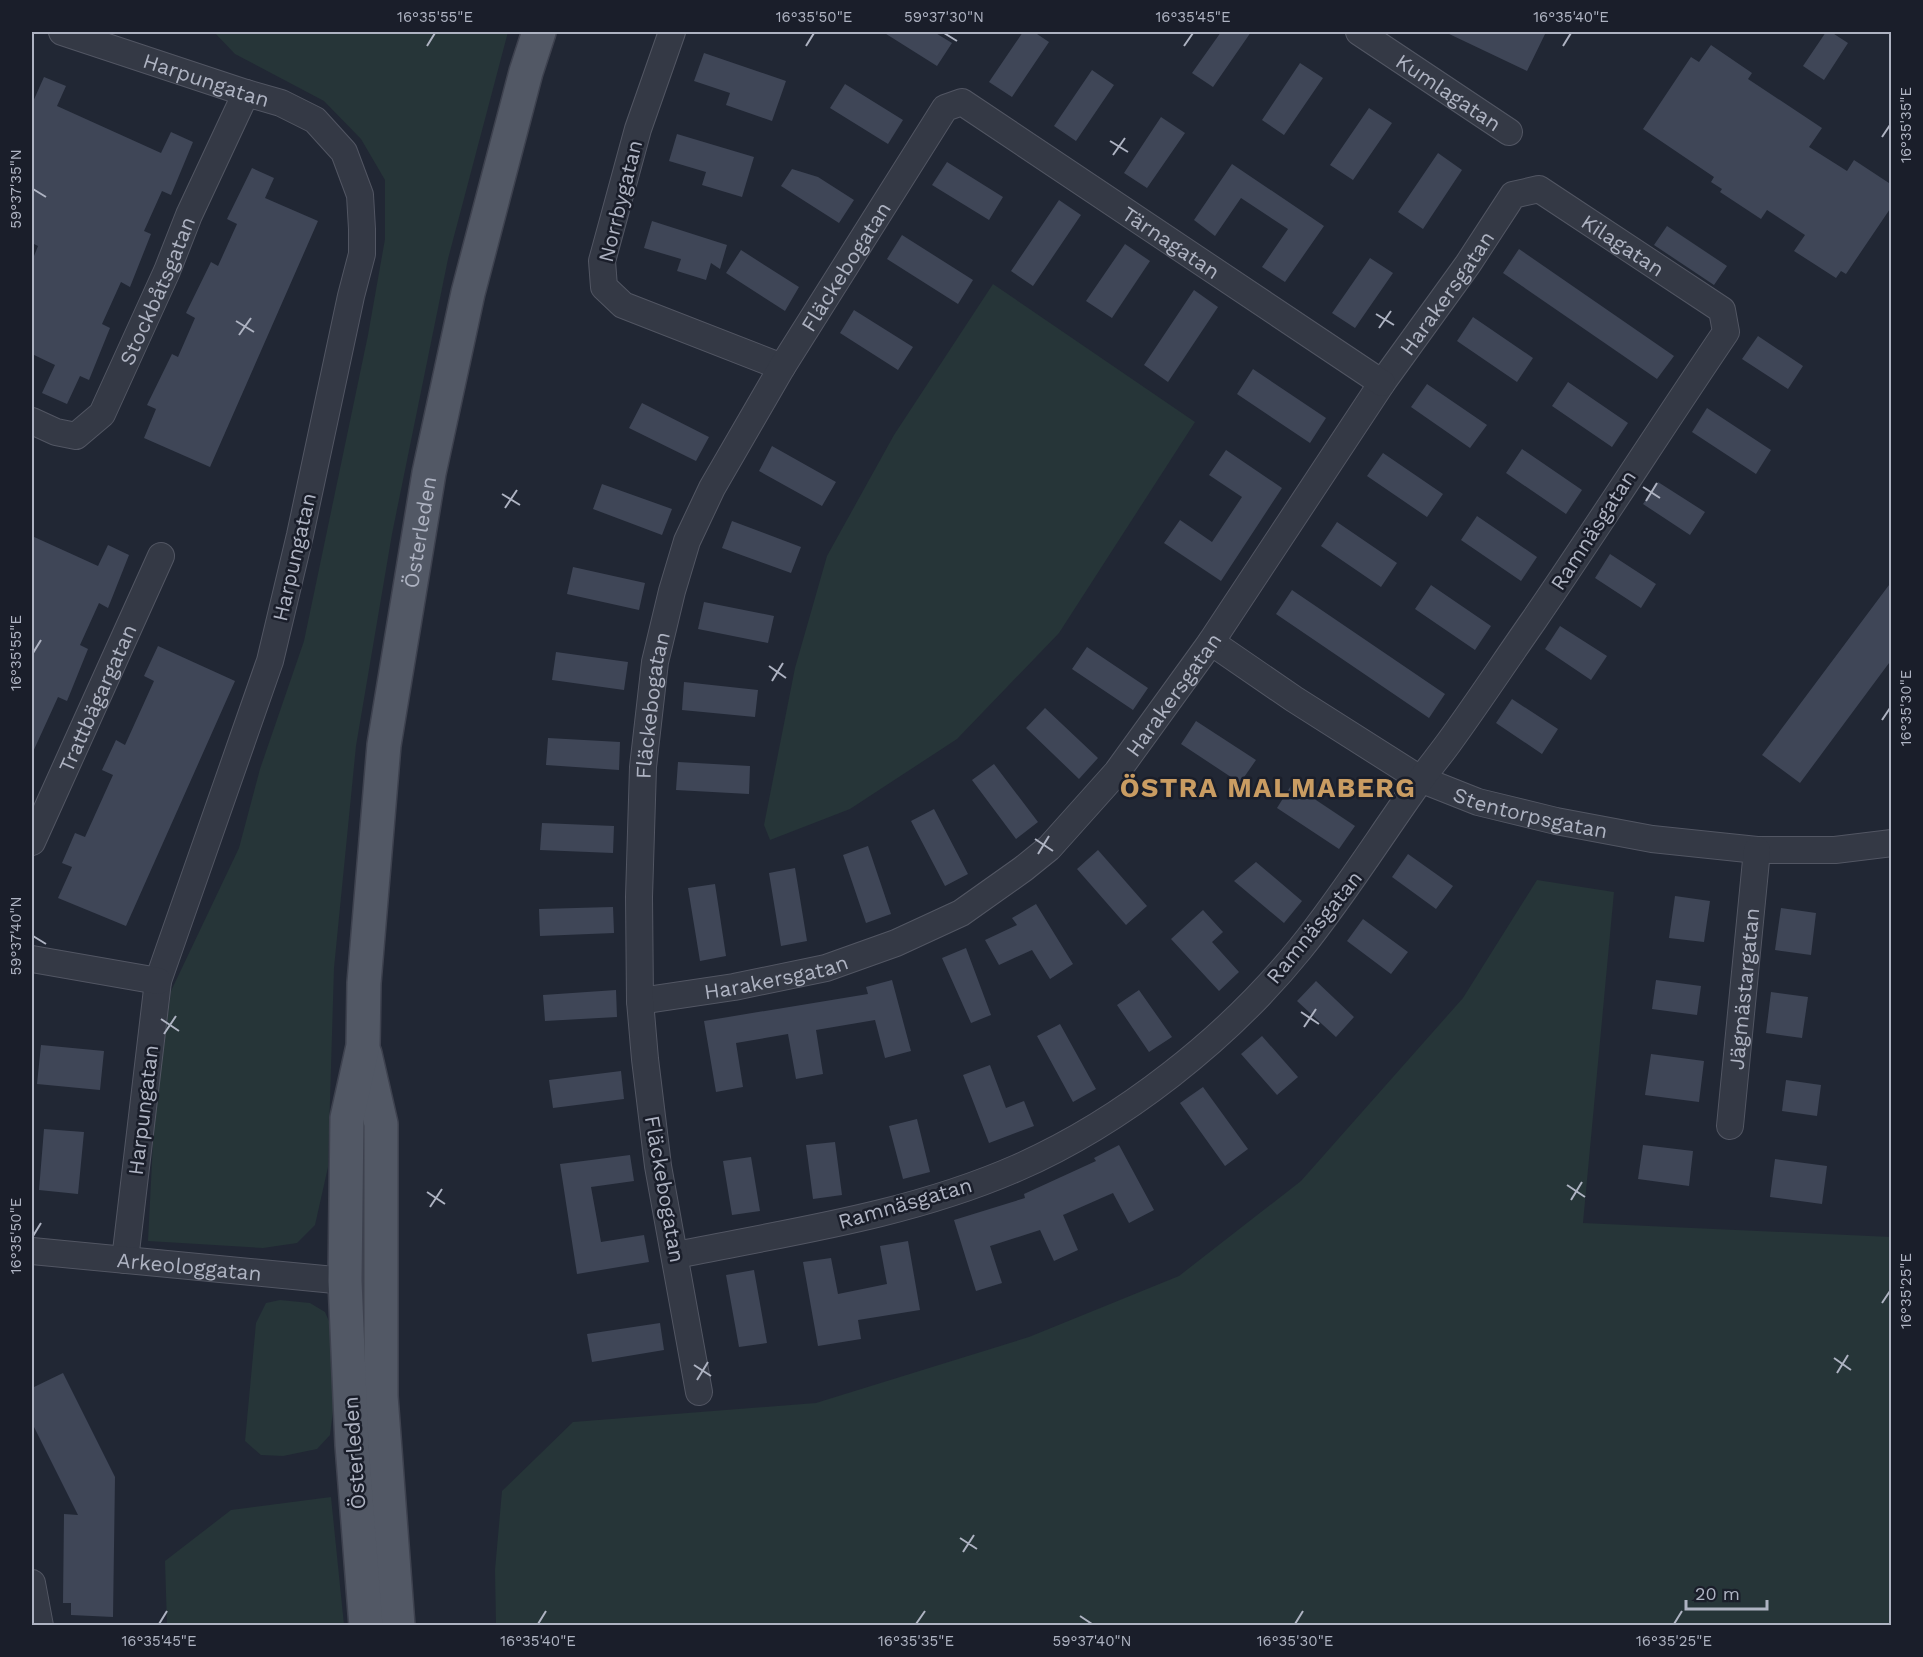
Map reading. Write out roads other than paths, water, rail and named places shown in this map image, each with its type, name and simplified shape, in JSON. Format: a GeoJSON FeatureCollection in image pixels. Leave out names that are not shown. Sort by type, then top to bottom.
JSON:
{"type":"FeatureCollection","features":[{"type":"Feature","properties":{"kind":"main road","name":"Österleden"},"geometry":{"type":"LineString","coordinates":[[366,1626],[352,1445],[345,1281],[347,1118],[363,1046],[364,983],[384,745],[429,473],[468,293],[526,72],[539,32]]}},
{"type":"Feature","properties":{"kind":"main road","name":"Österleden"},"geometry":{"type":"LineString","coordinates":[[363,1046],[381,1124],[381,1396],[398,1626]]}},
{"type":"Feature","properties":{"kind":"main road"},"geometry":{"type":"LineString","coordinates":[[345,1281],[382,1283]]}},
{"type":"Feature","properties":{"kind":"street","name":"Harpungatan"},"geometry":{"type":"LineString","coordinates":[[62,32],[281,103],[315,120],[344,152],[360,195],[362,254],[270,661],[158,981],[124,1260]]}},
{"type":"Feature","properties":{"kind":"street","name":"Norrbygatan"},"geometry":{"type":"LineString","coordinates":[[672,32],[638,129],[602,261],[604,287],[623,305],[782,367]]}},
{"type":"Feature","properties":{"kind":"street","name":"Kumlagatan"},"geometry":{"type":"LineString","coordinates":[[1359,32],[1509,132]]}},
{"type":"Feature","properties":{"kind":"street","name":"Stockbåtsgatan"},"geometry":{"type":"LineString","coordinates":[[32,421],[56,432],[76,436],[102,414],[167,271],[189,215],[246,93]]}},
{"type":"Feature","properties":{"kind":"street","name":"Fläckebogatan"},"geometry":{"type":"LineString","coordinates":[[699,1392],[676,1255],[658,1166],[640,1001],[639,897],[643,767],[654,662],[687,541],[712,488],[782,367],[945,108],[962,102]]}},
{"type":"Feature","properties":{"kind":"street","name":"Tärnagatan"},"geometry":{"type":"LineString","coordinates":[[962,102],[1382,383]]}},
{"type":"Feature","properties":{"kind":"street","name":"Kilagatan"},"geometry":{"type":"LineString","coordinates":[[1515,195],[1539,189],[1722,310],[1724,316]]}},
{"type":"Feature","properties":{"kind":"street","name":"Harakersgatan"},"geometry":{"type":"LineString","coordinates":[[640,1001],[734,987],[826,968],[896,943],[961,912],[1040,855],[1076,819],[1117,772],[1211,642],[1382,383],[1515,195]]}},
{"type":"Feature","properties":{"kind":"street","name":"Ramnäsgatan"},"geometry":{"type":"LineString","coordinates":[[676,1255],[868,1216],[940,1196],[1017,1169],[1089,1130],[1156,1086],[1233,1023],[1298,951],[1355,877],[1420,779],[1528,628],[1726,332],[1724,316]]}},
{"type":"Feature","properties":{"kind":"street","name":"Trattbägargatan"},"geometry":{"type":"LineString","coordinates":[[32,842],[161,556]]}},
{"type":"Feature","properties":{"kind":"street","name":"Stentorpsgatan"},"geometry":{"type":"LineString","coordinates":[[1211,642],[1294,699],[1420,779],[1478,802],[1556,821],[1652,839],[1757,850],[1834,850],[1892,843]]}},
{"type":"Feature","properties":{"kind":"street","name":"Jägmästargatan"},"geometry":{"type":"LineString","coordinates":[[1730,1126],[1757,850]]}},
{"type":"Feature","properties":{"kind":"street"},"geometry":{"type":"LineString","coordinates":[[32,959],[158,981]]}},
{"type":"Feature","properties":{"kind":"street","name":"Arkeologgatan"},"geometry":{"type":"LineString","coordinates":[[32,1251],[345,1281]]}},
{"type":"Feature","properties":{"kind":"street"},"geometry":{"type":"LineString","coordinates":[[32,1583],[40,1626]]}},
{"type":"Feature","properties":{"kind":"district","name":"ÖSTRA MALMABERG"},"geometry":{"type":"Point","coordinates":[1268,788]}}]}
